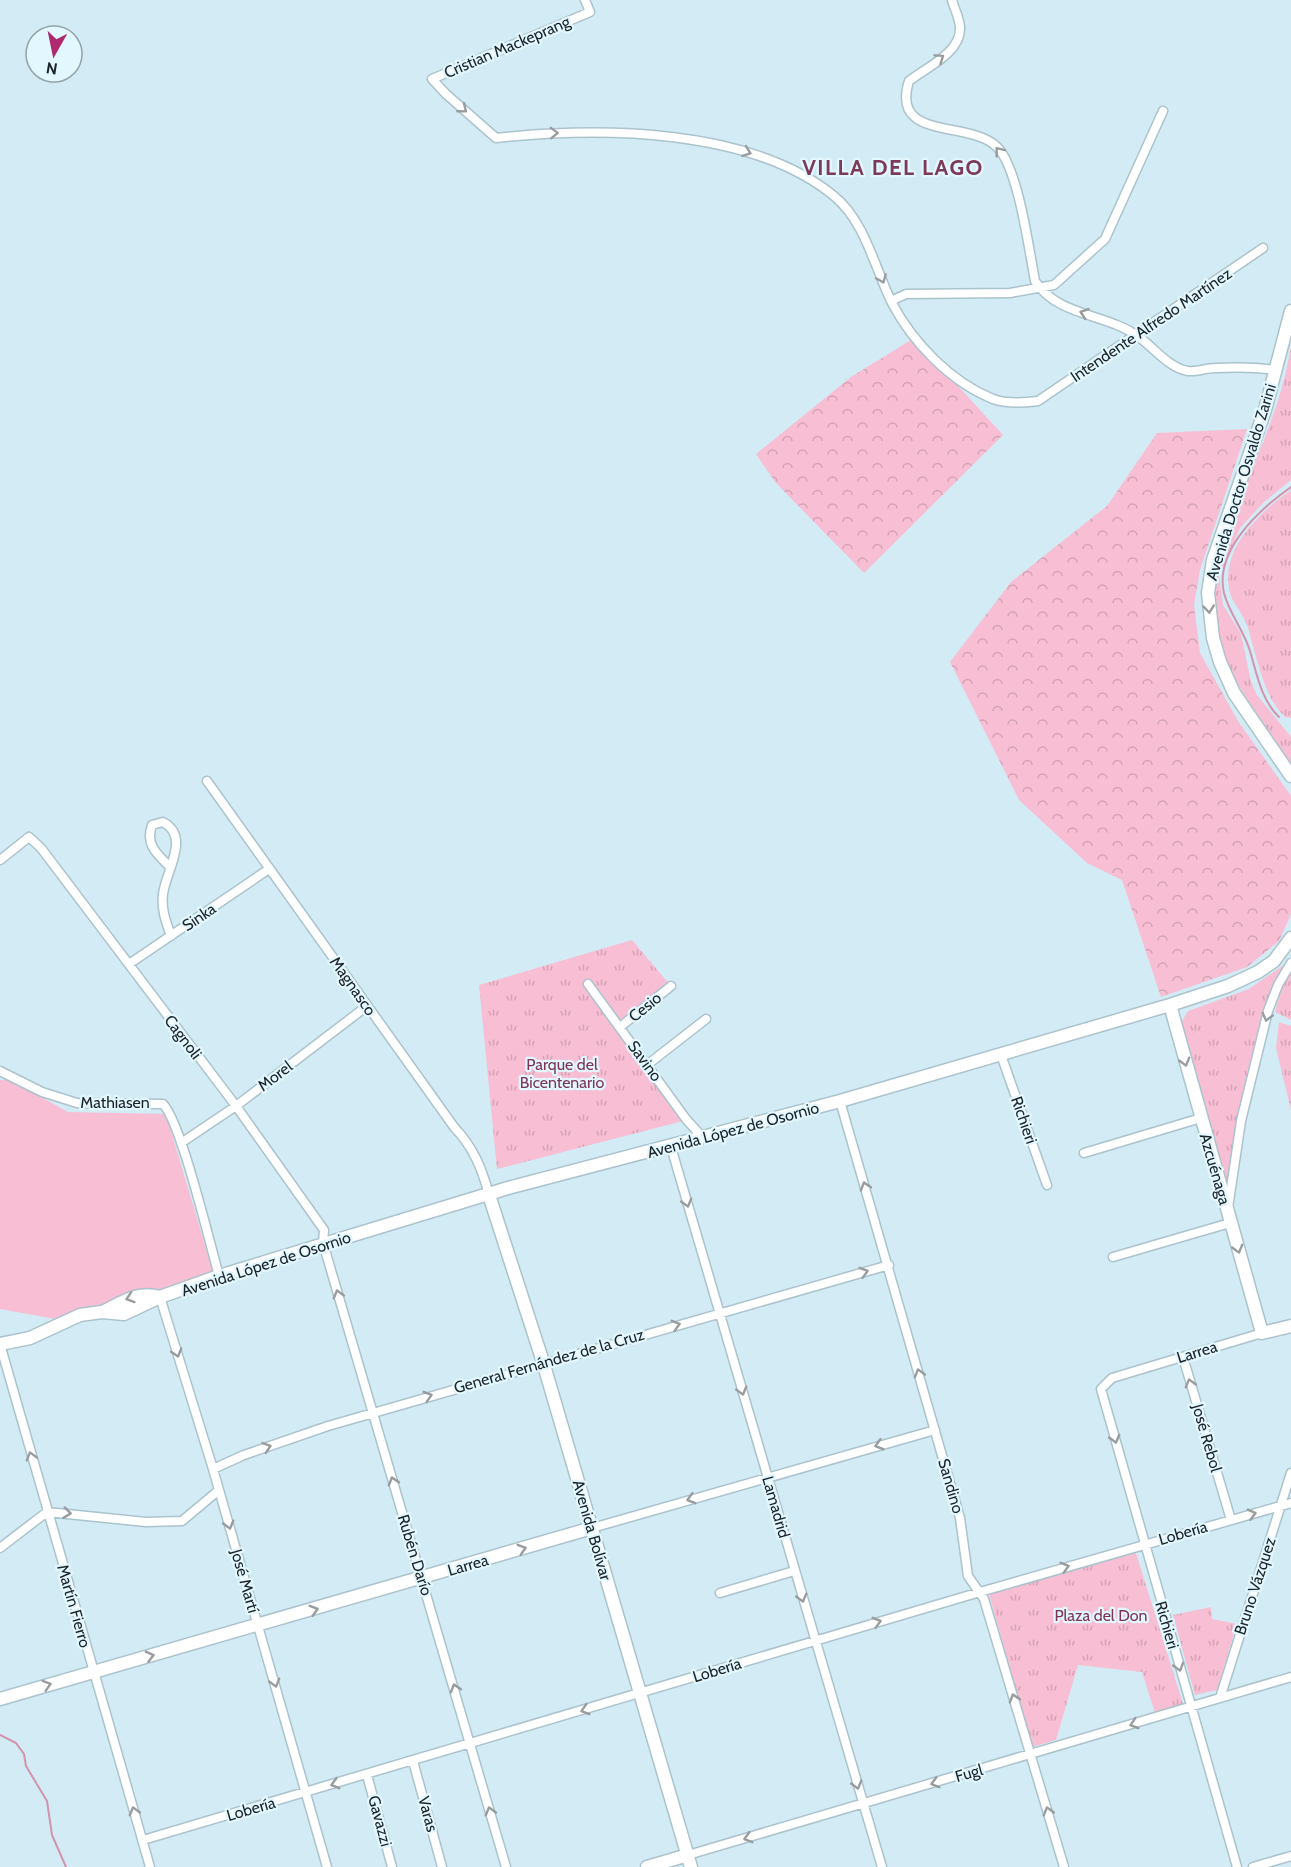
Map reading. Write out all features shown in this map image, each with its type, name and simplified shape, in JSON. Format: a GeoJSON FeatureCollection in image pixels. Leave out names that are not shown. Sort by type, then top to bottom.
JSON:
{"type":"FeatureCollection","features":[{"type":"Feature","properties":{"kind":"main road","name":"Avenida Doctor Osvaldo Zarini"},"geometry":{"type":"LineString","coordinates":[[1291,311],[1258,431],[1214,560],[1208,593],[1213,638],[1234,693],[1291,776]]}},
{"type":"Feature","properties":{"kind":"main road","name":"Avenida López de Osornio"},"geometry":{"type":"LineString","coordinates":[[0,1344],[30,1338],[80,1315],[102,1312],[130,1297],[144,1294],[160,1297],[323,1243],[489,1195],[840,1101],[1170,1005],[1228,986],[1258,972],[1274,961],[1291,938]]}},
{"type":"Feature","properties":{"kind":"main road","name":"Azcuénaga"},"geometry":{"type":"LineString","coordinates":[[1170,1005],[1262,1333]]}},
{"type":"Feature","properties":{"kind":"main road","name":"Avenida Bolívar"},"geometry":{"type":"LineString","coordinates":[[489,1195],[543,1362],[690,1861]]}},
{"type":"Feature","properties":{"kind":"main road","name":"Larrea"},"geometry":{"type":"LineString","coordinates":[[1262,1333],[1291,1326]]}},
{"type":"Feature","properties":{"kind":"main road","name":"Larrea"},"geometry":{"type":"LineString","coordinates":[[0,1699],[592,1528]]}},
{"type":"Feature","properties":{"kind":"main road","name":"Fugl"},"geometry":{"type":"LineString","coordinates":[[647,1867],[690,1861]]}},
{"type":"Feature","properties":{"kind":"street","name":"Cristian Mackeprang"},"geometry":{"type":"LineString","coordinates":[[585,0],[590,12],[432,79],[496,138],[573,132],[697,139],[729,146],[774,162],[823,187],[837,198],[866,242],[891,301]]}},
{"type":"Feature","properties":{"kind":"street"},"geometry":{"type":"LineString","coordinates":[[952,0],[960,27],[958,39],[950,51],[909,81],[904,103],[910,114],[923,124],[986,137],[998,147],[1006,159],[1016,189],[1035,281],[1040,288],[1052,299],[1071,309],[1138,335],[1177,368],[1190,371],[1215,368],[1275,370]]}},
{"type":"Feature","properties":{"kind":"street"},"geometry":{"type":"LineString","coordinates":[[891,301],[906,294],[1010,293],[1053,285],[1106,239],[1163,111]]}},
{"type":"Feature","properties":{"kind":"street","name":"Intendente Alfredo Martínez"},"geometry":{"type":"LineString","coordinates":[[891,301],[914,338],[957,379],[994,399],[1017,403],[1038,401],[1263,249]]}},
{"type":"Feature","properties":{"kind":"street","name":"Magnasco"},"geometry":{"type":"LineString","coordinates":[[207,781],[367,1006],[470,1145],[482,1169],[489,1195]]}},
{"type":"Feature","properties":{"kind":"street"},"geometry":{"type":"LineString","coordinates":[[170,867],[150,844],[149,835],[152,825],[163,822],[172,827],[177,837],[170,867],[163,893],[163,907],[171,936]]}},
{"type":"Feature","properties":{"kind":"street","name":"Cagnoli"},"geometry":{"type":"LineString","coordinates":[[0,860],[29,837],[41,848],[236,1106],[324,1230],[323,1243]]}},
{"type":"Feature","properties":{"kind":"street","name":"Sinka"},"geometry":{"type":"LineString","coordinates":[[129,964],[269,869]]}},
{"type":"Feature","properties":{"kind":"street"},"geometry":{"type":"LineString","coordinates":[[1113,1257],[1229,1218],[1240,1121],[1268,1011],[1278,985],[1291,963]]}},
{"type":"Feature","properties":{"kind":"street","name":"Savino"},"geometry":{"type":"LineString","coordinates":[[588,984],[703,1138]]}},
{"type":"Feature","properties":{"kind":"street","name":"Cesio"},"geometry":{"type":"LineString","coordinates":[[620,1027],[671,986]]}},
{"type":"Feature","properties":{"kind":"street","name":"Morel"},"geometry":{"type":"LineString","coordinates":[[181,1143],[236,1106],[367,1006]]}},
{"type":"Feature","properties":{"kind":"street"},"geometry":{"type":"LineString","coordinates":[[647,1065],[706,1018]]}},
{"type":"Feature","properties":{"kind":"street","name":"Richieri"},"geometry":{"type":"LineString","coordinates":[[1001,1055],[1047,1185]]}},
{"type":"Feature","properties":{"kind":"street","name":"Mathiasen"},"geometry":{"type":"LineString","coordinates":[[0,1071],[42,1092],[77,1103],[163,1104],[169,1110],[181,1143],[219,1276]]}},
{"type":"Feature","properties":{"kind":"street","name":"Sandino"},"geometry":{"type":"LineString","coordinates":[[840,1101],[960,1518],[968,1576],[980,1592],[1064,1867]]}},
{"type":"Feature","properties":{"kind":"street"},"geometry":{"type":"LineString","coordinates":[[1084,1152],[1201,1118]]}},
{"type":"Feature","properties":{"kind":"street","name":"Lamadrid"},"geometry":{"type":"LineString","coordinates":[[671,1147],[882,1867]]}},
{"type":"Feature","properties":{"kind":"street","name":"Rubén Darío"},"geometry":{"type":"LineString","coordinates":[[323,1243],[506,1867]]}},
{"type":"Feature","properties":{"kind":"street","name":"General Fernández de la Cruz"},"geometry":{"type":"LineString","coordinates":[[213,1469],[244,1455],[372,1413],[543,1362],[889,1265]]}},
{"type":"Feature","properties":{"kind":"street","name":"José Martí"},"geometry":{"type":"LineString","coordinates":[[160,1297],[213,1469],[327,1867]]}},
{"type":"Feature","properties":{"kind":"street","name":"Larrea"},"geometry":{"type":"LineString","coordinates":[[1104,1383],[1112,1378],[1262,1333]]}},
{"type":"Feature","properties":{"kind":"street","name":"Martín Fierro"},"geometry":{"type":"LineString","coordinates":[[0,1344],[150,1867]]}},
{"type":"Feature","properties":{"kind":"street","name":"José Rebol"},"geometry":{"type":"LineString","coordinates":[[1183,1357],[1231,1520]]}},
{"type":"Feature","properties":{"kind":"street","name":"Richieri"},"geometry":{"type":"LineString","coordinates":[[1104,1383],[1101,1389],[1237,1867]]}},
{"type":"Feature","properties":{"kind":"street","name":"Larrea"},"geometry":{"type":"LineString","coordinates":[[592,1528],[935,1430]]}},
{"type":"Feature","properties":{"kind":"street","name":"Bruno Vázquez"},"geometry":{"type":"LineString","coordinates":[[1220,1698],[1291,1473]]}},
{"type":"Feature","properties":{"kind":"street"},"geometry":{"type":"LineString","coordinates":[[0,1548],[47,1512],[146,1522],[182,1521],[219,1490]]}},
{"type":"Feature","properties":{"kind":"street","name":"Lobería"},"geometry":{"type":"LineString","coordinates":[[143,1840],[641,1694],[815,1640],[1291,1503]]}},
{"type":"Feature","properties":{"kind":"street"},"geometry":{"type":"LineString","coordinates":[[720,1593],[794,1571]]}},
{"type":"Feature","properties":{"kind":"street","name":"Fugl"},"geometry":{"type":"LineString","coordinates":[[690,1861],[863,1804],[1291,1677]]}},
{"type":"Feature","properties":{"kind":"street","name":"Varas"},"geometry":{"type":"LineString","coordinates":[[413,1761],[442,1867]]}},
{"type":"Feature","properties":{"kind":"street","name":"Gavazzi"},"geometry":{"type":"LineString","coordinates":[[367,1775],[392,1867]]}},
{"type":"Feature","properties":{"kind":"street"},"geometry":{"type":"LineString","coordinates":[[1253,1867],[1291,1856]]}},
{"type":"Feature","properties":{"kind":"green space"},"geometry":{"type":"Polygon","coordinates":[[[914,338],[1003,435],[864,573],[775,482],[756,454],[851,377],[914,338]]]}},
{"type":"Feature","properties":{"kind":"green space"},"geometry":{"type":"Polygon","coordinates":[[[1291,346],[1291,480],[1263,503],[1240,528],[1219,576],[1223,605],[1241,634],[1251,682],[1257,695],[1291,737],[1291,767],[1226,661],[1219,644],[1213,616],[1213,588],[1218,559],[1227,531],[1274,412],[1291,346]]]}},
{"type":"Feature","properties":{"kind":"green space"},"geometry":{"type":"Polygon","coordinates":[[[1247,429],[1200,570],[1194,605],[1200,653],[1238,721],[1291,796],[1291,914],[1279,941],[1247,967],[1161,997],[1122,880],[1087,863],[1019,800],[950,662],[1011,582],[1107,506],[1157,433],[1247,429]]]}},
{"type":"Feature","properties":{"kind":"green space"},"geometry":{"type":"Polygon","coordinates":[[[1291,490],[1291,718],[1285,717],[1268,692],[1248,626],[1231,596],[1228,577],[1230,562],[1244,534],[1266,510],[1291,490]]]}},
{"type":"Feature","properties":{"kind":"green space","name":"Parque del Bicentenario"},"geometry":{"type":"Polygon","coordinates":[[[632,940],[671,986],[620,1027],[683,1121],[497,1169],[479,985],[632,940]]]}},
{"type":"Feature","properties":{"kind":"green space"},"geometry":{"type":"Polygon","coordinates":[[[1288,962],[1245,1087],[1234,1139],[1228,1197],[1181,1023],[1188,1011],[1249,989],[1288,962]]]}},
{"type":"Feature","properties":{"kind":"green space"},"geometry":{"type":"Polygon","coordinates":[[[1291,972],[1291,1020],[1275,1012],[1283,984],[1291,972]]]}},
{"type":"Feature","properties":{"kind":"green space"},"geometry":{"type":"Polygon","coordinates":[[[1279,1022],[1291,1026],[1291,1110],[1276,1048],[1279,1022]]]}},
{"type":"Feature","properties":{"kind":"green space"},"geometry":{"type":"Polygon","coordinates":[[[0,1080],[11,1080],[68,1112],[166,1114],[213,1272],[194,1284],[61,1320],[0,1309],[0,1080]]]}},
{"type":"Feature","properties":{"kind":"green space","name":"Plaza del Don"},"geometry":{"type":"Polygon","coordinates":[[[1135,1550],[1183,1704],[1155,1713],[1142,1672],[1078,1665],[1056,1740],[1032,1747],[989,1594],[1135,1550]]]}},
{"type":"Feature","properties":{"kind":"green space"},"geometry":{"type":"Polygon","coordinates":[[[1211,1607],[1212,1619],[1237,1624],[1217,1690],[1195,1695],[1173,1615],[1211,1607]]]}},
{"type":"Feature","properties":{"kind":"waterway"},"geometry":{"type":"LineString","coordinates":[[1279,717],[1264,695],[1247,644],[1229,608],[1224,593],[1223,577],[1226,561],[1242,532],[1266,507],[1291,487]]}},
{"type":"Feature","properties":{"kind":"waterway"},"geometry":{"type":"LineString","coordinates":[[0,1735],[16,1743],[24,1754],[26,1766],[47,1801],[52,1835],[66,1867]]}},
{"type":"Feature","properties":{"kind":"district","name":"VILLA DEL LAGO"},"geometry":{"type":"Point","coordinates":[893,167]}}]}
